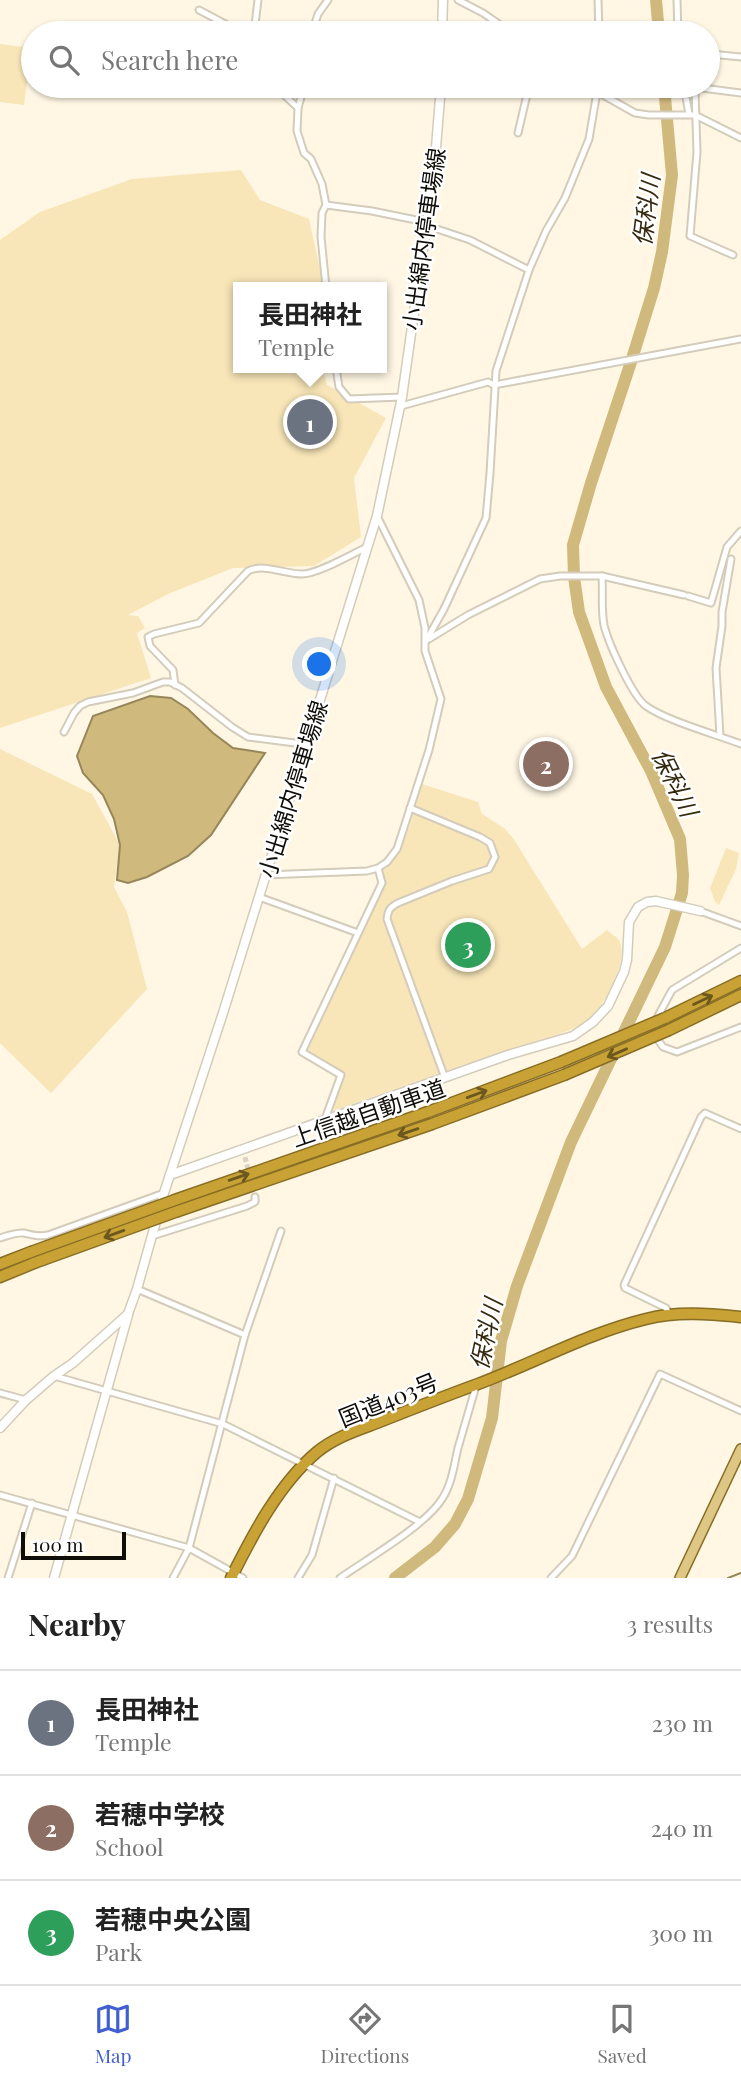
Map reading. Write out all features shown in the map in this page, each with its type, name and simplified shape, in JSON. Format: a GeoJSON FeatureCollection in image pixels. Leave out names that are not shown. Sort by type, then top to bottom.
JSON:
{"type":"FeatureCollection","features":[{"type":"Feature","properties":{"kind":"highway","name":"上信越自動車道"},"geometry":{"type":"LineString","coordinates":[[0,1264],[429,1112],[561,1062],[665,1018],[741,981]]}},
{"type":"Feature","properties":{"kind":"highway","name":"上信越自動車道"},"geometry":{"type":"LineString","coordinates":[[0,1277],[178,1211],[409,1132],[564,1075],[669,1030],[741,995]]}},
{"type":"Feature","properties":{"kind":"highway","name":"国道403号"},"geometry":{"type":"LineString","coordinates":[[236,1576],[269,1511],[304,1464],[320,1449],[346,1435],[646,1319],[696,1313],[741,1317]]}},
{"type":"Feature","properties":{"kind":"main road"},"geometry":{"type":"LineString","coordinates":[[442,21],[443,0]]}},
{"type":"Feature","properties":{"kind":"main road","name":"小出綿内停車場線"},"geometry":{"type":"LineString","coordinates":[[54,1578],[105,1391],[164,1193],[223,1013],[377,516],[402,401],[434,172],[440,98]]}},
{"type":"Feature","properties":{"kind":"main road"},"geometry":{"type":"LineString","coordinates":[[170,1175],[244,1154],[325,1119],[508,1055],[573,1036],[593,1022],[608,1006],[625,972],[629,922],[638,907],[656,901],[700,911]]}},
{"type":"Feature","properties":{"kind":"main road"},"geometry":{"type":"LineString","coordinates":[[0,1428],[26,1400],[128,1314]]}},
{"type":"Feature","properties":{"kind":"main road"},"geometry":{"type":"LineString","coordinates":[[680,1578],[741,1449]]}},
{"type":"Feature","properties":{"kind":"street"},"geometry":{"type":"LineString","coordinates":[[256,21],[258,0]]}},
{"type":"Feature","properties":{"kind":"street"},"geometry":{"type":"LineString","coordinates":[[316,21],[328,0]]}},
{"type":"Feature","properties":{"kind":"street"},"geometry":{"type":"LineString","coordinates":[[458,0],[495,21]]}},
{"type":"Feature","properties":{"kind":"street"},"geometry":{"type":"LineString","coordinates":[[598,0],[599,21]]}},
{"type":"Feature","properties":{"kind":"street"},"geometry":{"type":"LineString","coordinates":[[677,0],[678,21]]}},
{"type":"Feature","properties":{"kind":"street"},"geometry":{"type":"LineString","coordinates":[[199,10],[220,21]]}},
{"type":"Feature","properties":{"kind":"street"},"geometry":{"type":"LineString","coordinates":[[720,55],[741,57]]}},
{"type":"Feature","properties":{"kind":"street"},"geometry":{"type":"LineString","coordinates":[[720,90],[741,93]]}},
{"type":"Feature","properties":{"kind":"street"},"geometry":{"type":"LineString","coordinates":[[287,98],[298,108]]}},
{"type":"Feature","properties":{"kind":"street"},"geometry":{"type":"LineString","coordinates":[[301,98],[297,131],[304,153],[311,159],[322,184],[326,205],[322,212],[321,237],[326,282]]}},
{"type":"Feature","properties":{"kind":"street"},"geometry":{"type":"LineString","coordinates":[[518,133],[526,98]]}},
{"type":"Feature","properties":{"kind":"street"},"geometry":{"type":"LineString","coordinates":[[426,641],[444,609],[486,518],[496,371],[529,270],[546,231],[565,198],[589,139],[597,98]]}},
{"type":"Feature","properties":{"kind":"street"},"geometry":{"type":"LineString","coordinates":[[607,98],[635,113],[689,114],[741,138]]}},
{"type":"Feature","properties":{"kind":"street"},"geometry":{"type":"LineString","coordinates":[[686,98],[696,152],[690,236],[733,255]]}},
{"type":"Feature","properties":{"kind":"street"},"geometry":{"type":"LineString","coordinates":[[689,114],[693,98]]}},
{"type":"Feature","properties":{"kind":"street"},"geometry":{"type":"LineString","coordinates":[[326,205],[426,222],[434,228],[470,240],[529,270]]}},
{"type":"Feature","properties":{"kind":"street"},"geometry":{"type":"LineString","coordinates":[[337,373],[339,387],[349,398],[402,401],[488,382],[494,385],[741,340]]}},
{"type":"Feature","properties":{"kind":"street"},"geometry":{"type":"LineString","coordinates":[[265,876],[352,873],[378,868],[387,862],[397,849],[429,750],[441,699],[425,651],[423,610],[377,516]]}},
{"type":"Feature","properties":{"kind":"street"},"geometry":{"type":"LineString","coordinates":[[426,641],[518,589],[540,579],[560,576],[602,576],[711,603],[727,547],[741,531]]}},
{"type":"Feature","properties":{"kind":"street"},"geometry":{"type":"LineString","coordinates":[[175,685],[173,670],[150,646],[148,637],[199,623],[248,571],[256,567],[303,574],[367,547]]}},
{"type":"Feature","properties":{"kind":"street"},"geometry":{"type":"LineString","coordinates":[[720,736],[716,668],[722,612],[732,559]]}},
{"type":"Feature","properties":{"kind":"street"},"geometry":{"type":"LineString","coordinates":[[602,576],[604,625],[639,700],[676,720],[741,744]]}},
{"type":"Feature","properties":{"kind":"street"},"geometry":{"type":"LineString","coordinates":[[64,732],[80,706],[133,693],[163,682],[182,688],[248,737],[295,743],[304,747]]}},
{"type":"Feature","properties":{"kind":"street"},"geometry":{"type":"LineString","coordinates":[[410,808],[480,837],[490,844],[495,857],[489,869],[398,903],[390,907],[387,913],[445,1078]]}},
{"type":"Feature","properties":{"kind":"street"},"geometry":{"type":"LineString","coordinates":[[325,1119],[341,1075],[302,1052],[382,883],[378,868]]}},
{"type":"Feature","properties":{"kind":"street"},"geometry":{"type":"LineString","coordinates":[[258,897],[358,933]]}},
{"type":"Feature","properties":{"kind":"street"},"geometry":{"type":"LineString","coordinates":[[700,911],[741,926]]}},
{"type":"Feature","properties":{"kind":"street"},"geometry":{"type":"LineString","coordinates":[[741,948],[672,990],[660,1008],[656,1029],[658,1040],[663,1047],[677,1052],[741,1027]]}},
{"type":"Feature","properties":{"kind":"street"},"geometry":{"type":"LineString","coordinates":[[670,1315],[666,1308],[625,1288],[624,1285],[701,1117],[705,1112],[741,1129]]}},
{"type":"Feature","properties":{"kind":"street"},"geometry":{"type":"LineString","coordinates":[[0,1238],[14,1233],[48,1235],[164,1193]]}},
{"type":"Feature","properties":{"kind":"street"},"geometry":{"type":"LineString","coordinates":[[152,1236],[247,1206],[256,1201],[255,1196]]}},
{"type":"Feature","properties":{"kind":"street"},"geometry":{"type":"LineString","coordinates":[[173,1578],[189,1548],[245,1335],[281,1231]]}},
{"type":"Feature","properties":{"kind":"street"},"geometry":{"type":"LineString","coordinates":[[136,1289],[245,1335]]}},
{"type":"Feature","properties":{"kind":"street"},"geometry":{"type":"LineString","coordinates":[[551,1578],[572,1556],[660,1374],[741,1412]]}},
{"type":"Feature","properties":{"kind":"street"},"geometry":{"type":"LineString","coordinates":[[54,1376],[223,1424],[420,1522]]}},
{"type":"Feature","properties":{"kind":"street"},"geometry":{"type":"LineString","coordinates":[[340,1578],[420,1522],[443,1498],[452,1479],[477,1384]]}},
{"type":"Feature","properties":{"kind":"street"},"geometry":{"type":"LineString","coordinates":[[0,1393],[26,1400]]}},
{"type":"Feature","properties":{"kind":"street"},"geometry":{"type":"LineString","coordinates":[[298,1578],[312,1555],[334,1479]]}},
{"type":"Feature","properties":{"kind":"street"},"geometry":{"type":"LineString","coordinates":[[0,1495],[189,1548],[236,1576]]}},
{"type":"Feature","properties":{"kind":"street"},"geometry":{"type":"LineString","coordinates":[[8,1578],[32,1503]]}},
{"type":"Feature","properties":{"kind":"shaded area"},"geometry":{"type":"Polygon","coordinates":[[[0,44],[21,47],[21,98],[25,98],[24,105],[0,102],[0,44]]]}},
{"type":"Feature","properties":{"kind":"shaded area"},"geometry":{"type":"Polygon","coordinates":[[[241,170],[260,200],[309,219],[321,282],[233,282],[233,373],[323,373],[327,385],[386,418],[354,478],[361,537],[314,566],[233,568],[168,594],[128,615],[138,616],[145,628],[137,633],[151,678],[0,728],[0,240],[40,212],[132,179],[241,170]]]}},
{"type":"Feature","properties":{"kind":"shaded area"},"geometry":{"type":"Polygon","coordinates":[[[150,696],[171,698],[188,709],[233,748],[265,753],[211,835],[188,856],[147,877],[128,883],[117,880],[120,845],[114,819],[103,795],[83,773],[77,756],[93,716],[150,696]]]}},
{"type":"Feature","properties":{"kind":"shaded area"},"geometry":{"type":"Polygon","coordinates":[[[0,749],[92,794],[120,845],[114,887],[127,912],[147,989],[51,1093],[0,1043],[0,749]]]}},
{"type":"Feature","properties":{"kind":"shaded area"},"geometry":{"type":"Polygon","coordinates":[[[422,784],[478,802],[482,814],[504,828],[513,838],[582,949],[607,930],[618,939],[621,958],[608,993],[596,1012],[584,1023],[333,1111],[344,1073],[308,1050],[382,891],[386,881],[382,871],[398,853],[403,842],[422,784]]]}},
{"type":"Feature","properties":{"kind":"shaded area"},"geometry":{"type":"Polygon","coordinates":[[[726,848],[739,853],[736,869],[719,905],[715,902],[710,888],[726,848]]]}},
{"type":"Feature","properties":{"kind":"waterway","name":"保科川"},"geometry":{"type":"LineString","coordinates":[[656,0],[658,21]]}},
{"type":"Feature","properties":{"kind":"waterway","name":"保科川"},"geometry":{"type":"LineString","coordinates":[[395,1578],[435,1547],[455,1524],[468,1499],[492,1418],[501,1341],[517,1286],[571,1142],[665,947],[682,893],[680,839],[651,771],[606,687],[579,612],[573,545],[654,288],[662,252],[672,175],[665,98]]}},
{"type":"Feature","properties":{"kind":"waterway"},"geometry":{"type":"LineString","coordinates":[[728,1578],[741,1573]]}},
{"type":"Feature","properties":{"kind":"tunnel"},"geometry":{"type":"LineString","coordinates":[[245,1157],[255,1197]]}},
{"type":"Feature","properties":{"kind":"place","name":"長田神社"},"geometry":{"type":"Point","coordinates":[310,422]}},
{"type":"Feature","properties":{"kind":"place","name":"若穂中学校"},"geometry":{"type":"Point","coordinates":[546,764]}},
{"type":"Feature","properties":{"kind":"place","name":"若穂中央公園"},"geometry":{"type":"Point","coordinates":[468,945]}}]}
